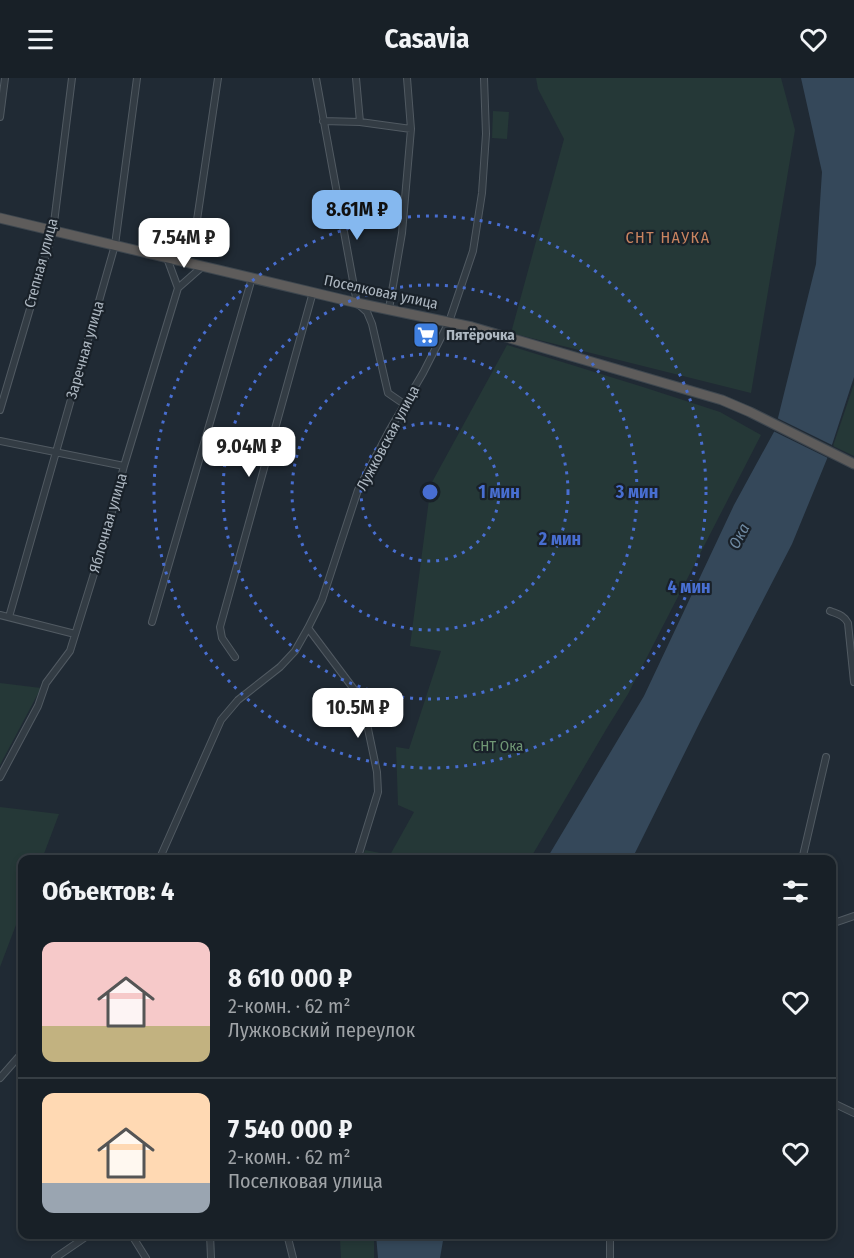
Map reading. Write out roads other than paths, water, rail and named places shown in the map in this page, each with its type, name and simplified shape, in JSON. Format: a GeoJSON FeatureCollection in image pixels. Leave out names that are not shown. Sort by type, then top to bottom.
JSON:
{"type":"FeatureCollection","features":[{"type":"Feature","properties":{"kind":"highway","name":"Поселковая улица"},"geometry":{"type":"LineString","coordinates":[[0,218],[508,337],[709,396],[750,412],[854,464]]}},
{"type":"Feature","properties":{"kind":"street"},"geometry":{"type":"LineString","coordinates":[[0,117],[5,78]]}},
{"type":"Feature","properties":{"kind":"street","name":"Степная улица"},"geometry":{"type":"LineString","coordinates":[[0,410],[53,231],[72,78]]}},
{"type":"Feature","properties":{"kind":"street","name":"Заречная улица"},"geometry":{"type":"LineString","coordinates":[[9,616],[115,245],[137,78]]}},
{"type":"Feature","properties":{"kind":"street"},"geometry":{"type":"LineString","coordinates":[[187,262],[197,220],[218,78]]}},
{"type":"Feature","properties":{"kind":"street"},"geometry":{"type":"LineString","coordinates":[[316,78],[322,121],[357,303],[367,312],[372,324],[388,393],[404,404]]}},
{"type":"Feature","properties":{"kind":"street"},"geometry":{"type":"LineString","coordinates":[[356,78],[360,122]]}},
{"type":"Feature","properties":{"kind":"street"},"geometry":{"type":"LineString","coordinates":[[389,309],[402,233],[411,129],[407,78]]}},
{"type":"Feature","properties":{"kind":"street","name":"Лужковская улица"},"geometry":{"type":"LineString","coordinates":[[161,855],[221,720],[238,700],[280,667],[295,651],[308,628],[322,600],[358,490],[449,322],[473,251],[480,204],[486,134],[484,78]]}},
{"type":"Feature","properties":{"kind":"street"},"geometry":{"type":"LineString","coordinates":[[322,121],[360,122],[411,129]]}},
{"type":"Feature","properties":{"kind":"street"},"geometry":{"type":"LineString","coordinates":[[167,257],[178,288],[203,266]]}},
{"type":"Feature","properties":{"kind":"street"},"geometry":{"type":"LineString","coordinates":[[152,622],[252,278]]}},
{"type":"Feature","properties":{"kind":"street","name":"Яблочная улица"},"geometry":{"type":"LineString","coordinates":[[0,777],[38,706],[46,683],[70,651],[178,288]]}},
{"type":"Feature","properties":{"kind":"street"},"geometry":{"type":"LineString","coordinates":[[235,657],[222,638],[220,627],[314,292]]}},
{"type":"Feature","properties":{"kind":"street"},"geometry":{"type":"LineString","coordinates":[[0,441],[124,465]]}},
{"type":"Feature","properties":{"kind":"street"},"geometry":{"type":"LineString","coordinates":[[830,611],[846,619],[848,623],[854,682]]}},
{"type":"Feature","properties":{"kind":"street"},"geometry":{"type":"LineString","coordinates":[[0,615],[75,634]]}},
{"type":"Feature","properties":{"kind":"street"},"geometry":{"type":"LineString","coordinates":[[308,628],[362,700],[377,772],[378,792],[359,855]]}},
{"type":"Feature","properties":{"kind":"street"},"geometry":{"type":"LineString","coordinates":[[803,855],[826,757]]}},
{"type":"Feature","properties":{"kind":"street"},"geometry":{"type":"LineString","coordinates":[[836,922],[854,916]]}},
{"type":"Feature","properties":{"kind":"street"},"geometry":{"type":"LineString","coordinates":[[0,1078],[18,1058]]}},
{"type":"Feature","properties":{"kind":"street"},"geometry":{"type":"LineString","coordinates":[[836,1104],[854,1113]]}},
{"type":"Feature","properties":{"kind":"street"},"geometry":{"type":"LineString","coordinates":[[55,1258],[83,1239]]}},
{"type":"Feature","properties":{"kind":"street"},"geometry":{"type":"LineString","coordinates":[[134,1239],[146,1258]]}},
{"type":"Feature","properties":{"kind":"street"},"geometry":{"type":"LineString","coordinates":[[210,1239],[211,1258]]}},
{"type":"Feature","properties":{"kind":"street"},"geometry":{"type":"LineString","coordinates":[[288,1239],[293,1258]]}},
{"type":"Feature","properties":{"kind":"street"},"geometry":{"type":"LineString","coordinates":[[610,1239],[610,1258]]}},
{"type":"Feature","properties":{"kind":"water","name":"Ока"},"geometry":{"type":"Polygon","coordinates":[[[801,78],[854,78],[854,377],[829,454],[792,544],[634,855],[549,855],[644,696],[734,505],[775,430],[816,264],[822,172],[801,78]]]}},
{"type":"Feature","properties":{"kind":"water"},"geometry":{"type":"Polygon","coordinates":[[[376,1239],[443,1239],[440,1258],[378,1258],[376,1239]]]}},
{"type":"Feature","properties":{"kind":"place","name":"Пятёрочка"},"geometry":{"type":"Point","coordinates":[426,335]}},
{"type":"Feature","properties":{"kind":"district","name":"СНТ НАУКА"},"geometry":{"type":"Point","coordinates":[668,237]}},
{"type":"Feature","properties":{"kind":"park label","name":"СНТ Ока"},"geometry":{"type":"Point","coordinates":[498,746]}}]}
